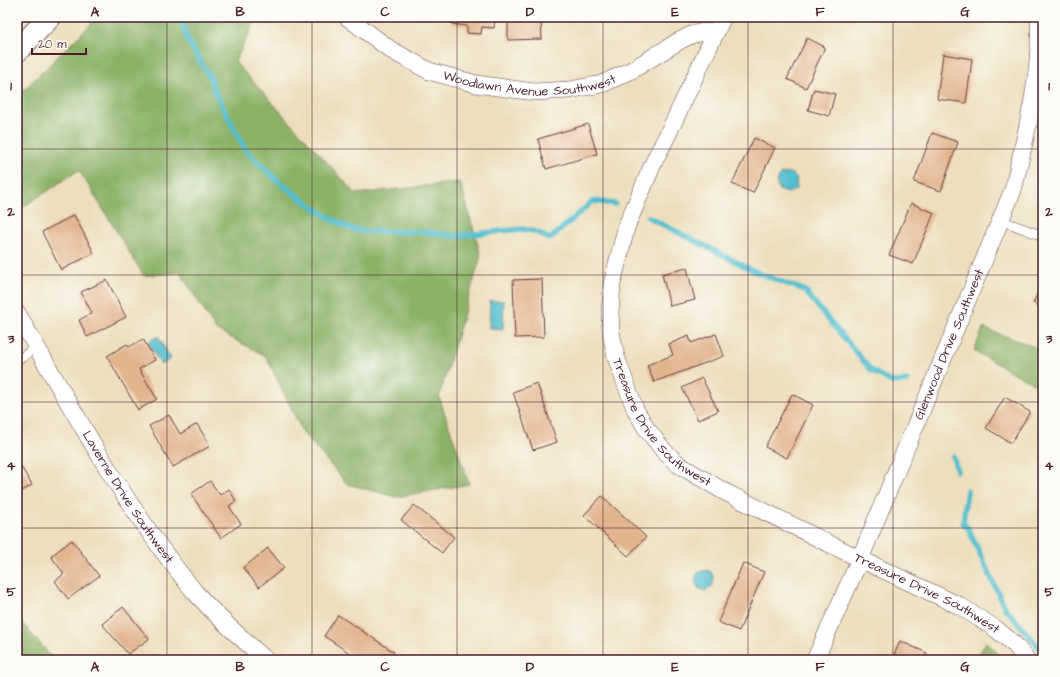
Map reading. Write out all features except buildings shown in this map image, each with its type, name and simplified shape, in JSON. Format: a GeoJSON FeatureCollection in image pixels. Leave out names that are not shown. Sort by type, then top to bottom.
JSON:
{"type":"FeatureCollection","features":[{"type":"Feature","properties":{"kind":"highway"},"geometry":{"type":"LineString","coordinates":[[17,51],[50,17]]}},
{"type":"Feature","properties":{"kind":"street","name":"Woodlawn Avenue Southwest"},"geometry":{"type":"LineString","coordinates":[[347,17],[391,50],[429,71],[476,84],[534,92],[569,90],[602,84],[632,70],[679,41],[719,24]]}},
{"type":"Feature","properties":{"kind":"street","name":"Glenwood Drive Southwest"},"geometry":{"type":"LineString","coordinates":[[815,660],[860,559],[1012,190],[1028,126],[1034,92],[1040,30],[1039,17]]}},
{"type":"Feature","properties":{"kind":"street","name":"Treasure Drive Southwest"},"geometry":{"type":"LineString","coordinates":[[719,24],[668,136],[656,157],[627,225],[612,284],[610,313],[611,332],[616,357],[635,409],[646,428],[664,451],[680,465],[724,492],[960,606],[996,629],[1015,645],[1027,660]]}},
{"type":"Feature","properties":{"kind":"street","name":"Laverne Drive Southwest"},"geometry":{"type":"LineString","coordinates":[[17,313],[106,465],[158,545],[196,592],[237,635],[266,660]]}},
{"type":"Feature","properties":{"kind":"lane"},"geometry":{"type":"LineString","coordinates":[[1000,220],[1043,236]]}},
{"type":"Feature","properties":{"kind":"lane"},"geometry":{"type":"LineString","coordinates":[[17,361],[37,346]]}},
{"type":"Feature","properties":{"kind":"green space"},"geometry":{"type":"Polygon","coordinates":[[[98,17],[257,17],[235,62],[356,194],[460,182],[481,256],[439,397],[469,484],[396,497],[347,484],[303,433],[266,356],[216,330],[180,272],[144,276],[79,170],[17,211],[17,97],[98,17]]]}},
{"type":"Feature","properties":{"kind":"green space"},"geometry":{"type":"Polygon","coordinates":[[[983,328],[1043,350],[1043,389],[974,351],[983,328]]]}},
{"type":"Feature","properties":{"kind":"green space"},"geometry":{"type":"Polygon","coordinates":[[[17,617],[54,660],[17,660],[17,617]]]}},
{"type":"Feature","properties":{"kind":"green space"},"geometry":{"type":"Polygon","coordinates":[[[986,642],[1000,655],[1004,660],[976,660],[986,642]]]}},
{"type":"Feature","properties":{"kind":"water"},"geometry":{"type":"Polygon","coordinates":[[[791,173],[797,179],[796,189],[788,193],[779,190],[776,181],[781,174],[791,173]]]}},
{"type":"Feature","properties":{"kind":"water"},"geometry":{"type":"Polygon","coordinates":[[[490,301],[504,301],[503,329],[489,328],[490,301]]]}},
{"type":"Feature","properties":{"kind":"water"},"geometry":{"type":"Polygon","coordinates":[[[158,336],[171,359],[161,365],[148,342],[158,336]]]}},
{"type":"Feature","properties":{"kind":"water"},"geometry":{"type":"Polygon","coordinates":[[[707,570],[711,572],[714,578],[712,587],[705,591],[698,588],[695,580],[698,572],[707,570]]]}},
{"type":"Feature","properties":{"kind":"waterway"},"geometry":{"type":"LineString","coordinates":[[179,17],[179,20],[184,26],[187,39],[211,79],[214,90],[246,151],[280,183],[326,216],[351,229],[364,231],[427,232],[454,236],[522,229],[537,232],[550,239],[593,201],[615,204]]}},
{"type":"Feature","properties":{"kind":"waterway"},"geometry":{"type":"LineString","coordinates":[[648,217],[758,273],[804,290],[871,370],[891,382],[907,381]]}},
{"type":"Feature","properties":{"kind":"waterway"},"geometry":{"type":"LineString","coordinates":[[953,456],[957,471]]}},
{"type":"Feature","properties":{"kind":"waterway"},"geometry":{"type":"LineString","coordinates":[[967,490],[963,523],[968,528],[1005,608],[1043,652]]}}]}
